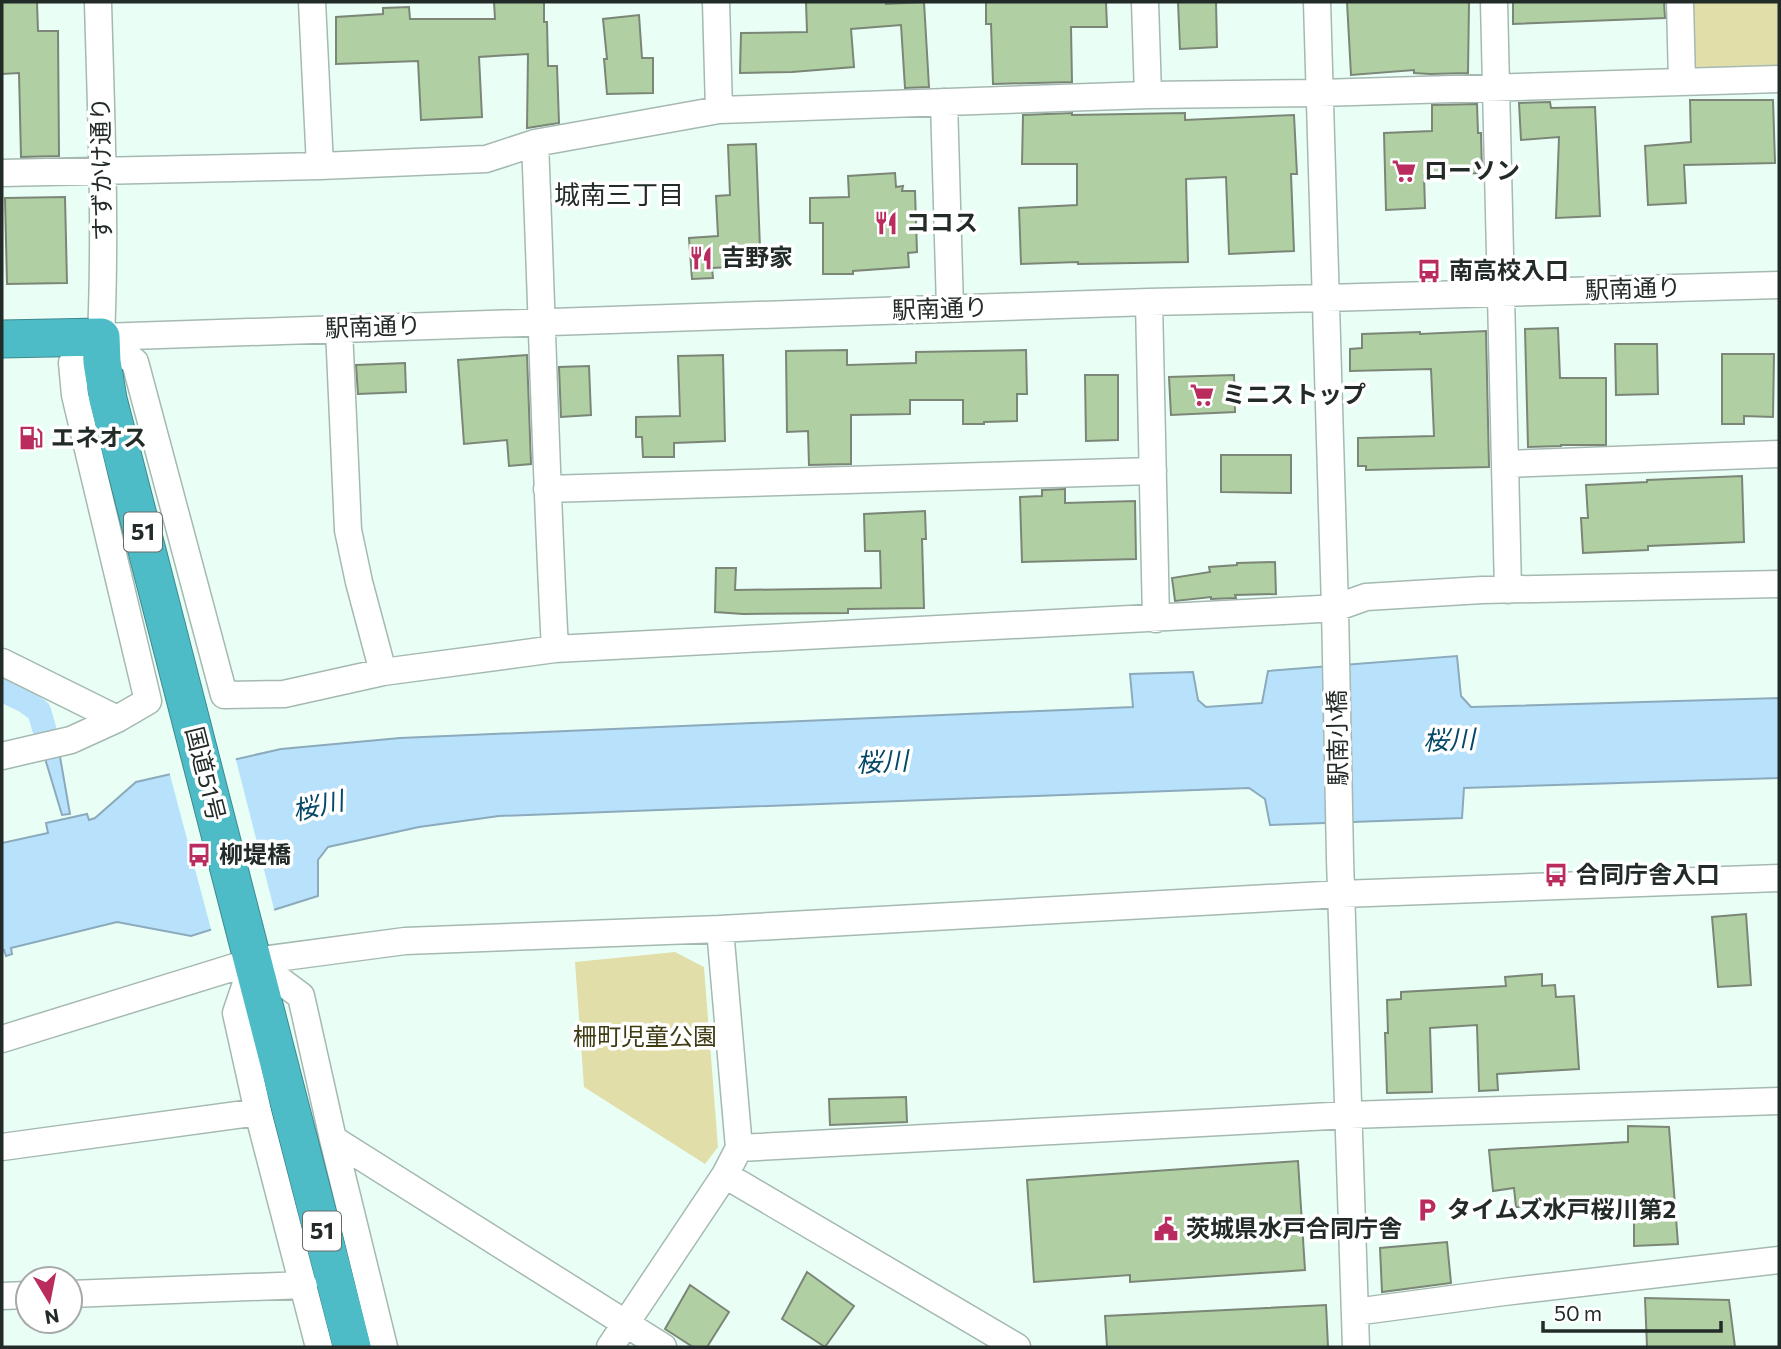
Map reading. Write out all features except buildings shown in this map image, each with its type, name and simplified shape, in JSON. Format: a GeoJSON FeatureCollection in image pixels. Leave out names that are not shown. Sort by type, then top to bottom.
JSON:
{"type":"FeatureCollection","features":[{"type":"Feature","properties":{"kind":"highway"},"geometry":{"type":"LineString","coordinates":[[2,339],[101,337]]}},
{"type":"Feature","properties":{"kind":"highway","name":"国道51号"},"geometry":{"type":"LineString","coordinates":[[101,337],[108,399],[250,946],[275,1113],[352,1347]]}},
{"type":"Feature","properties":{"kind":"street","name":"すずかけ通り"},"geometry":{"type":"LineString","coordinates":[[98,2],[103,171],[101,337]]}},
{"type":"Feature","properties":{"kind":"street"},"geometry":{"type":"LineString","coordinates":[[312,2],[320,166]]}},
{"type":"Feature","properties":{"kind":"street"},"geometry":{"type":"LineString","coordinates":[[716,2],[719,110]]}},
{"type":"Feature","properties":{"kind":"street"},"geometry":{"type":"LineString","coordinates":[[1145,2],[1148,95]]}},
{"type":"Feature","properties":{"kind":"street","name":"駅南小橋"},"geometry":{"type":"LineString","coordinates":[[1317,2],[1356,1347]]}},
{"type":"Feature","properties":{"kind":"street"},"geometry":{"type":"LineString","coordinates":[[1494,2],[1508,590]]}},
{"type":"Feature","properties":{"kind":"street"},"geometry":{"type":"LineString","coordinates":[[1680,2],[1682,82]]}},
{"type":"Feature","properties":{"kind":"street"},"geometry":{"type":"LineString","coordinates":[[2,173],[320,166],[486,159],[535,143],[719,110],[1148,95],[1320,93],[1779,79]]}},
{"type":"Feature","properties":{"kind":"street"},"geometry":{"type":"LineString","coordinates":[[944,102],[950,308]]}},
{"type":"Feature","properties":{"kind":"street"},"geometry":{"type":"LineString","coordinates":[[535,143],[555,649]]}},
{"type":"Feature","properties":{"kind":"street","name":"駅南通り"},"geometry":{"type":"LineString","coordinates":[[101,337],[950,308],[1779,285]]}},
{"type":"Feature","properties":{"kind":"street"},"geometry":{"type":"LineString","coordinates":[[1149,302],[1156,619]]}},
{"type":"Feature","properties":{"kind":"street"},"geometry":{"type":"LineString","coordinates":[[339,329],[348,530],[383,672]]}},
{"type":"Feature","properties":{"kind":"street"},"geometry":{"type":"LineString","coordinates":[[2,756],[71,740],[148,701],[75,395],[72,363],[101,337],[135,362],[224,695],[284,694],[383,672],[555,649],[1335,608],[1366,597],[1508,590],[1779,584]]}},
{"type":"Feature","properties":{"kind":"street"},"geometry":{"type":"LineString","coordinates":[[1506,464],[1779,454]]}},
{"type":"Feature","properties":{"kind":"street"},"geometry":{"type":"LineString","coordinates":[[547,489],[1153,471]]}},
{"type":"Feature","properties":{"kind":"street"},"geometry":{"type":"LineString","coordinates":[[2,662],[117,719]]}},
{"type":"Feature","properties":{"kind":"street"},"geometry":{"type":"LineString","coordinates":[[2,1039],[250,946],[720,929],[1342,894],[1779,878]]}},
{"type":"Feature","properties":{"kind":"street"},"geometry":{"type":"LineString","coordinates":[[610,1347],[725,1175],[739,1148],[720,929]]}},
{"type":"Feature","properties":{"kind":"street"},"geometry":{"type":"LineString","coordinates":[[250,946],[302,996],[333,1139],[384,1347]]}},
{"type":"Feature","properties":{"kind":"street"},"geometry":{"type":"LineString","coordinates":[[739,1148],[1349,1115],[1779,1101]]}},
{"type":"Feature","properties":{"kind":"street"},"geometry":{"type":"LineString","coordinates":[[2,1147],[275,1113],[304,1285],[319,1347]]}},
{"type":"Feature","properties":{"kind":"street"},"geometry":{"type":"LineString","coordinates":[[333,1139],[663,1347]]}},
{"type":"Feature","properties":{"kind":"street"},"geometry":{"type":"LineString","coordinates":[[725,1175],[986,1340],[1017,1347]]}},
{"type":"Feature","properties":{"kind":"street"},"geometry":{"type":"LineString","coordinates":[[1354,1311],[1779,1260]]}},
{"type":"Feature","properties":{"kind":"street"},"geometry":{"type":"LineString","coordinates":[[84,1293],[304,1285]]}},
{"type":"Feature","properties":{"kind":"green space"},"geometry":{"type":"Polygon","coordinates":[[[1691,2],[1779,2],[1779,68],[1700,72],[1693,65],[1691,2]]]}},
{"type":"Feature","properties":{"kind":"green space","name":"柵町児童公園"},"geometry":{"type":"Polygon","coordinates":[[[675,952],[704,967],[718,1147],[705,1164],[584,1087],[575,962],[675,952]]]}},
{"type":"Feature","properties":{"kind":"water","name":"桜川"},"geometry":{"type":"Polygon","coordinates":[[[1457,656],[1461,696],[1471,707],[1779,698],[1779,778],[1464,788],[1462,818],[1270,825],[1265,799],[1249,788],[499,816],[419,827],[328,847],[318,860],[318,896],[191,936],[117,922],[11,948],[12,954],[6,956],[2,950],[2,843],[48,833],[46,823],[87,814],[89,820],[95,818],[136,782],[281,749],[400,738],[1133,707],[1130,674],[1193,672],[1198,700],[1206,707],[1262,703],[1268,671],[1457,656]]]}},
{"type":"Feature","properties":{"kind":"water"},"geometry":{"type":"Polygon","coordinates":[[[30,695],[46,709],[59,751],[70,814],[62,815],[32,715],[20,707],[30,695]]]}},
{"type":"Feature","properties":{"kind":"pier","name":"柳堤橋"},"geometry":{"type":"Polygon","coordinates":[[[235,756],[275,913],[212,933],[169,771],[235,756]]]}},
{"type":"Feature","properties":{"kind":"waterway"},"geometry":{"type":"LineString","coordinates":[[2,690],[39,711],[44,728]]}},
{"type":"Feature","properties":{"kind":"place","name":"ローソン"},"geometry":{"type":"Point","coordinates":[1404,171]}},
{"type":"Feature","properties":{"kind":"place","name":"ココス"},"geometry":{"type":"Point","coordinates":[886,223]}},
{"type":"Feature","properties":{"kind":"place","name":"吉野家"},"geometry":{"type":"Point","coordinates":[701,258]}},
{"type":"Feature","properties":{"kind":"place","name":"南高校入口"},"geometry":{"type":"Point","coordinates":[1429,271]}},
{"type":"Feature","properties":{"kind":"place","name":"ミニストップ"},"geometry":{"type":"Point","coordinates":[1202,395]}},
{"type":"Feature","properties":{"kind":"place","name":"エネオス"},"geometry":{"type":"Point","coordinates":[31,438]}},
{"type":"Feature","properties":{"kind":"place","name":"柳堤橋"},"geometry":{"type":"Point","coordinates":[199,855]}},
{"type":"Feature","properties":{"kind":"place","name":"合同庁舎入口"},"geometry":{"type":"Point","coordinates":[1556,875]}},
{"type":"Feature","properties":{"kind":"place","name":"タイムズ水戸桜川第2"},"geometry":{"type":"Point","coordinates":[1427,1210]}},
{"type":"Feature","properties":{"kind":"place","name":"茨城県水戸合同庁舎"},"geometry":{"type":"Point","coordinates":[1166,1229]}},
{"type":"Feature","properties":{"kind":"district","name":"城南三丁目"},"geometry":{"type":"Point","coordinates":[619,195]}}]}
